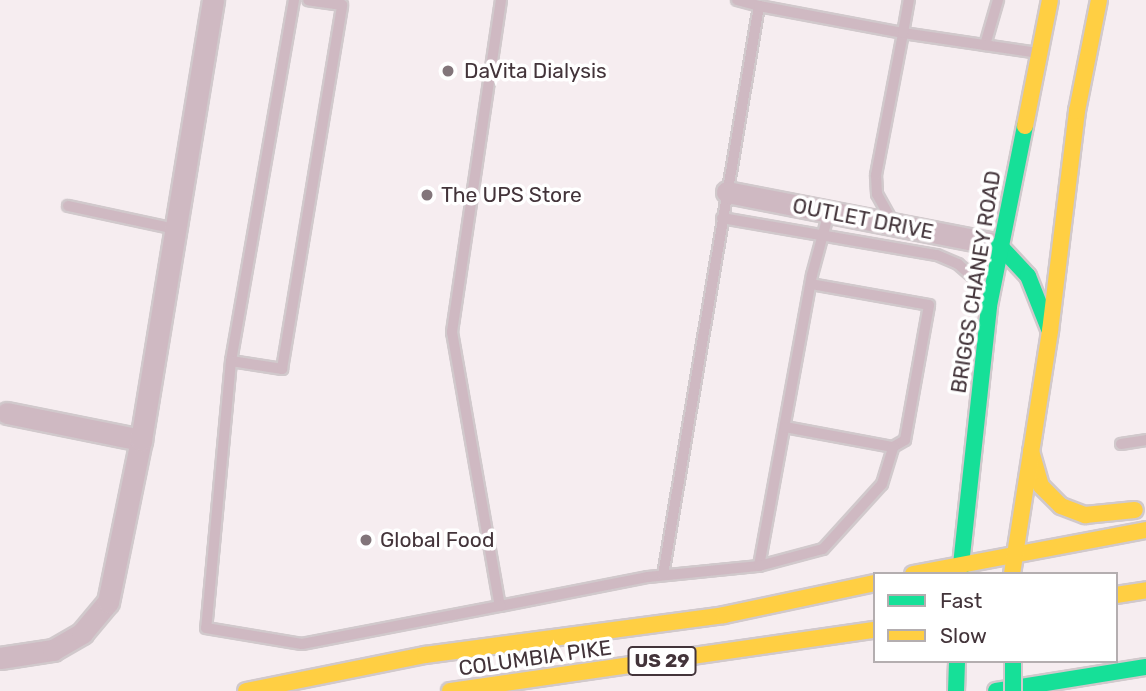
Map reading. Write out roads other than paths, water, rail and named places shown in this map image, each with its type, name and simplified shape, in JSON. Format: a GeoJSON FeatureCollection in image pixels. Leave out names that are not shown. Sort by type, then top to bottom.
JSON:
{"type":"FeatureCollection","features":[{"type":"Feature","properties":{"kind":"main road","name":"BRIGGS CHANEY ROAD"},"geometry":{"type":"LineString","coordinates":[[961,568],[989,306],[999,245],[1050,0]]}},
{"type":"Feature","properties":{"kind":"main road"},"geometry":{"type":"LineString","coordinates":[[1012,572],[1050,331],[1077,111],[1100,0]]}},
{"type":"Feature","properties":{"kind":"main road"},"geometry":{"type":"LineString","coordinates":[[999,245],[1028,276],[1050,331]]}},
{"type":"Feature","properties":{"kind":"main road"},"geometry":{"type":"LineString","coordinates":[[1031,451],[1041,486],[1061,506],[1085,515],[1146,509]]}},
{"type":"Feature","properties":{"kind":"main road"},"geometry":{"type":"LineString","coordinates":[[930,572],[1146,530]]}},
{"type":"Feature","properties":{"kind":"main road"},"geometry":{"type":"LineString","coordinates":[[246,691],[425,655],[724,615],[873,583]]}},
{"type":"Feature","properties":{"kind":"main road"},"geometry":{"type":"LineString","coordinates":[[1118,594],[1146,590]]}},
{"type":"Feature","properties":{"kind":"main road","name":"COLUMBIA PIKE"},"geometry":{"type":"LineString","coordinates":[[450,691],[873,630]]}},
{"type":"Feature","properties":{"kind":"main road"},"geometry":{"type":"LineString","coordinates":[[956,691],[957,663]]}},
{"type":"Feature","properties":{"kind":"main road"},"geometry":{"type":"LineString","coordinates":[[1013,663],[1013,691]]}},
{"type":"Feature","properties":{"kind":"main road"},"geometry":{"type":"LineString","coordinates":[[996,691],[1146,667]]}},
{"type":"Feature","properties":{"kind":"street"},"geometry":{"type":"LineString","coordinates":[[0,657],[53,650],[82,633],[108,603],[141,440],[213,0]]}},
{"type":"Feature","properties":{"kind":"street","name":"OUTLET DRIVE"},"geometry":{"type":"LineString","coordinates":[[727,192],[999,245]]}},
{"type":"Feature","properties":{"kind":"street"},"geometry":{"type":"LineString","coordinates":[[7,414],[141,440]]}},
{"type":"Feature","properties":{"kind":"lane"},"geometry":{"type":"LineString","coordinates":[[294,0],[231,361],[206,628],[302,644],[663,575],[760,566],[823,549],[882,484],[893,447]]}},
{"type":"Feature","properties":{"kind":"lane"},"geometry":{"type":"LineString","coordinates":[[231,361],[282,369],[342,5],[308,0]]}},
{"type":"Feature","properties":{"kind":"lane"},"geometry":{"type":"LineString","coordinates":[[500,606],[452,332],[501,0]]}},
{"type":"Feature","properties":{"kind":"lane"},"geometry":{"type":"LineString","coordinates":[[737,0],[903,33],[1038,53]]}},
{"type":"Feature","properties":{"kind":"lane"},"geometry":{"type":"LineString","coordinates":[[894,225],[877,194],[876,174],[909,0]]}},
{"type":"Feature","properties":{"kind":"lane"},"geometry":{"type":"LineString","coordinates":[[985,45],[998,0]]}},
{"type":"Feature","properties":{"kind":"lane"},"geometry":{"type":"LineString","coordinates":[[663,575],[759,6]]}},
{"type":"Feature","properties":{"kind":"lane"},"geometry":{"type":"LineString","coordinates":[[68,206],[176,229]]}},
{"type":"Feature","properties":{"kind":"lane"},"geometry":{"type":"LineString","coordinates":[[760,566],[811,284],[829,212]]}},
{"type":"Feature","properties":{"kind":"lane"},"geometry":{"type":"LineString","coordinates":[[722,218],[937,255],[958,264],[974,278],[989,306]]}},
{"type":"Feature","properties":{"kind":"lane"},"geometry":{"type":"LineString","coordinates":[[785,427],[893,447],[905,440],[929,305],[811,284]]}},
{"type":"Feature","properties":{"kind":"lane"},"geometry":{"type":"LineString","coordinates":[[1121,444],[1146,440]]}},
{"type":"Feature","properties":{"kind":"place","name":"DaVita Dialysis"},"geometry":{"type":"Point","coordinates":[448,71]}},
{"type":"Feature","properties":{"kind":"place","name":"The UPS Store"},"geometry":{"type":"Point","coordinates":[427,195]}},
{"type":"Feature","properties":{"kind":"place","name":"Global Food"},"geometry":{"type":"Point","coordinates":[366,540]}}]}
